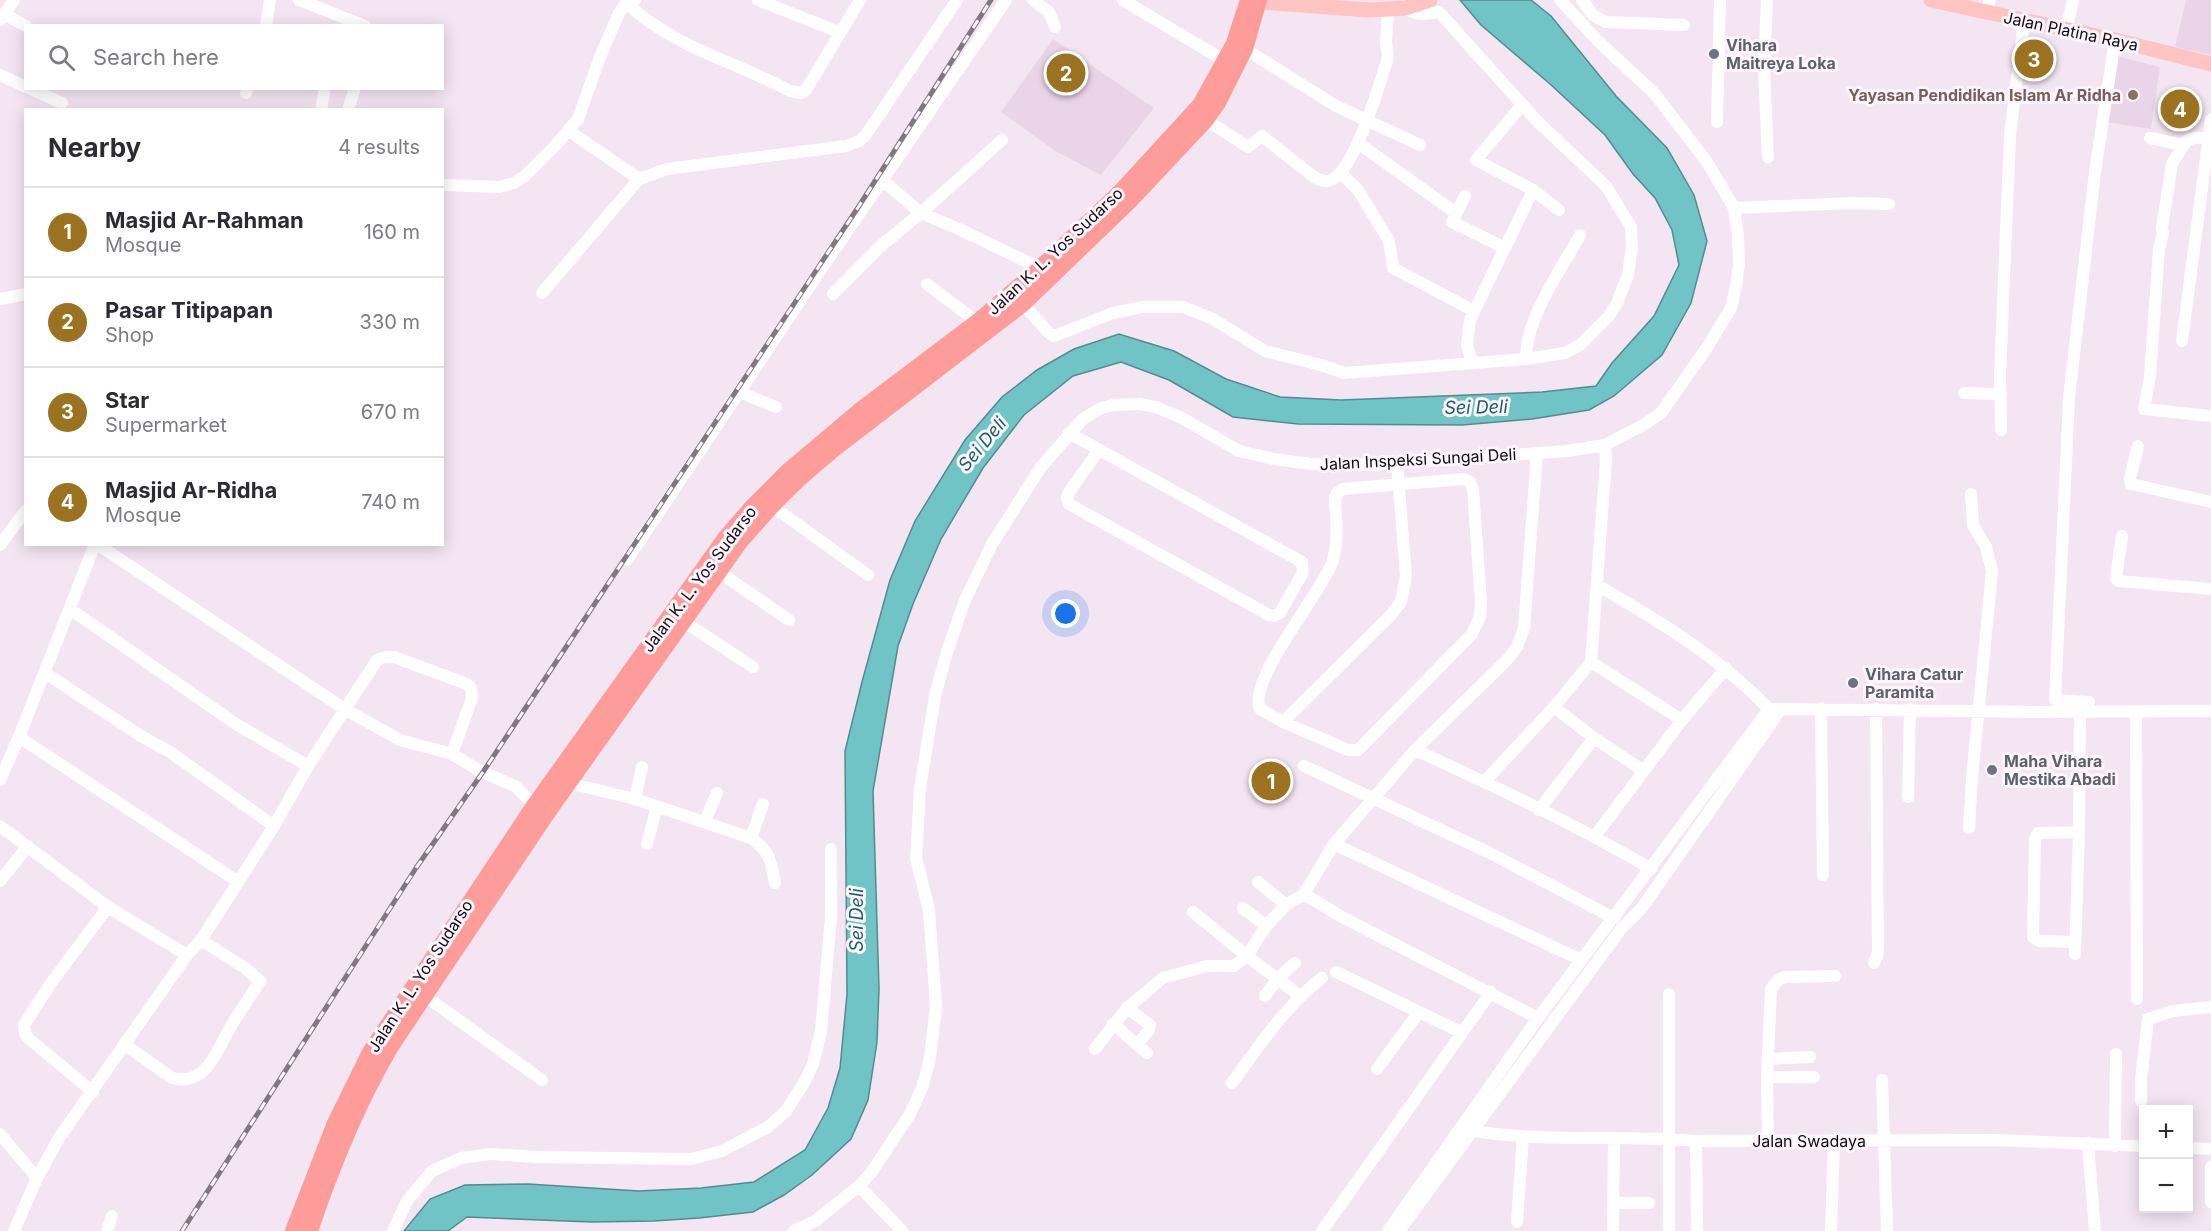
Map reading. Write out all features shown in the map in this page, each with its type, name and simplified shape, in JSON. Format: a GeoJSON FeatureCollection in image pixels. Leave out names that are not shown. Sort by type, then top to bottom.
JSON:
{"type":"FeatureCollection","features":[{"type":"Feature","properties":{"kind":"highway","name":"Jalan K. L. Yos Sudarso"},"geometry":{"type":"LineString","coordinates":[[293,1231],[335,1124],[370,1052],[540,811],[726,537],[751,508],[789,471],[836,430],[977,322],[1115,206],[1206,120],[1218,103],[1231,64],[1234,43],[1253,1]]}},
{"type":"Feature","properties":{"kind":"highway","name":"Jalan K. L. Yos Sudarso"},"geometry":{"type":"LineString","coordinates":[[310,1231],[331,1170],[370,1083],[392,1045],[540,811],[569,783],[719,572],[772,506],[833,450],[1023,304],[1115,206],[1245,49],[1253,1]]}},
{"type":"Feature","properties":{"kind":"main road","name":"Jalan Platina Raya"},"geometry":{"type":"LineString","coordinates":[[1931,0],[1988,6],[2025,21],[2211,64]]}},
{"type":"Feature","properties":{"kind":"main road"},"geometry":{"type":"LineString","coordinates":[[1253,1],[1388,10],[1406,8],[1425,1]]}},
{"type":"Feature","properties":{"kind":"street"},"geometry":{"type":"LineString","coordinates":[[14,0],[2,17],[24,25]]}},
{"type":"Feature","properties":{"kind":"street"},"geometry":{"type":"LineString","coordinates":[[266,24],[270,0]]}},
{"type":"Feature","properties":{"kind":"street"},"geometry":{"type":"LineString","coordinates":[[299,0],[360,24]]}},
{"type":"Feature","properties":{"kind":"street"},"geometry":{"type":"LineString","coordinates":[[758,0],[839,32]]}},
{"type":"Feature","properties":{"kind":"street"},"geometry":{"type":"LineString","coordinates":[[444,185],[499,187],[514,183],[526,175],[578,119],[600,57],[619,13],[630,1],[671,37],[796,93],[801,93],[806,90],[860,0]]}},
{"type":"Feature","properties":{"kind":"street"},"geometry":{"type":"LineString","coordinates":[[542,293],[639,179],[667,169],[846,146],[859,141],[865,136],[957,0]]}},
{"type":"Feature","properties":{"kind":"street"},"geometry":{"type":"LineString","coordinates":[[627,560],[882,180],[1006,0]]}},
{"type":"Feature","properties":{"kind":"street"},"geometry":{"type":"LineString","coordinates":[[1033,0],[1049,12],[1055,27]]}},
{"type":"Feature","properties":{"kind":"street"},"geometry":{"type":"LineString","coordinates":[[1123,0],[1231,64]]}},
{"type":"Feature","properties":{"kind":"street","name":"Jalan Inspeksi Sungai Deli"},"geometry":{"type":"LineString","coordinates":[[794,1231],[815,1221],[859,1186],[871,1173],[910,1114],[922,1088],[930,1058],[936,1006],[929,910],[916,858],[920,789],[935,696],[946,652],[964,600],[992,544],[1041,467],[1083,419],[1099,409],[1113,405],[1139,404],[1156,407],[1182,418],[1239,451],[1311,464],[1397,463],[1567,451],[1605,444],[1643,425],[1661,412],[1708,346],[1731,308],[1739,264],[1734,208],[1707,162],[1654,93],[1599,42],[1560,0]]}},
{"type":"Feature","properties":{"kind":"street"},"geometry":{"type":"LineString","coordinates":[[1582,0],[1593,15],[1605,22],[1684,25]]}},
{"type":"Feature","properties":{"kind":"street"},"geometry":{"type":"LineString","coordinates":[[1717,122],[1720,0]]}},
{"type":"Feature","properties":{"kind":"street"},"geometry":{"type":"LineString","coordinates":[[1767,0],[1764,68],[1768,157]]}},
{"type":"Feature","properties":{"kind":"street"},"geometry":{"type":"LineString","coordinates":[[2066,31],[2073,0]]}},
{"type":"Feature","properties":{"kind":"street"},"geometry":{"type":"LineString","coordinates":[[1023,304],[1053,336],[1123,310],[1142,307],[1183,307],[1213,319],[1265,351],[1344,373],[1526,359],[1573,350],[1601,325],[1617,303],[1625,286],[1632,247],[1631,227],[1606,186],[1522,105],[1439,12],[1422,14],[1411,12],[1406,8]]}},
{"type":"Feature","properties":{"kind":"street"},"geometry":{"type":"LineString","coordinates":[[1206,120],[1248,147],[1262,136],[1295,164],[1321,181],[1333,180],[1341,173],[1358,143],[1388,57],[1386,43],[1388,10]]}},
{"type":"Feature","properties":{"kind":"street"},"geometry":{"type":"LineString","coordinates":[[2001,430],[2010,135],[2025,21]]}},
{"type":"Feature","properties":{"kind":"street"},"geometry":{"type":"LineString","coordinates":[[2089,702],[2055,700],[2069,398],[2095,172],[2115,40]]}},
{"type":"Feature","properties":{"kind":"street"},"geometry":{"type":"LineString","coordinates":[[1245,49],[1336,106],[1420,145]]}},
{"type":"Feature","properties":{"kind":"street"},"geometry":{"type":"LineString","coordinates":[[0,75],[24,87]]}},
{"type":"Feature","properties":{"kind":"street"},"geometry":{"type":"LineString","coordinates":[[32,90],[62,103]]}},
{"type":"Feature","properties":{"kind":"street"},"geometry":{"type":"LineString","coordinates":[[321,108],[325,90]]}},
{"type":"Feature","properties":{"kind":"street"},"geometry":{"type":"LineString","coordinates":[[349,108],[355,90]]}},
{"type":"Feature","properties":{"kind":"street"},"geometry":{"type":"LineString","coordinates":[[1522,105],[1476,160],[1533,190],[1559,210]]}},
{"type":"Feature","properties":{"kind":"street"},"geometry":{"type":"LineString","coordinates":[[2182,341],[2211,120]]}},
{"type":"Feature","properties":{"kind":"street"},"geometry":{"type":"LineString","coordinates":[[569,131],[639,179]]}},
{"type":"Feature","properties":{"kind":"street"},"geometry":{"type":"LineString","coordinates":[[2150,138],[2184,145]]}},
{"type":"Feature","properties":{"kind":"street"},"geometry":{"type":"LineString","coordinates":[[2208,138],[2193,138],[2184,145],[2170,170],[2163,234],[2159,249],[2150,376],[2144,408],[2211,416]]}},
{"type":"Feature","properties":{"kind":"street"},"geometry":{"type":"LineString","coordinates":[[833,294],[883,244],[1002,140]]}},
{"type":"Feature","properties":{"kind":"street"},"geometry":{"type":"LineString","coordinates":[[1358,143],[1456,213]]}},
{"type":"Feature","properties":{"kind":"street"},"geometry":{"type":"LineString","coordinates":[[1341,173],[1358,190],[1389,241],[1393,268],[1474,311]]}},
{"type":"Feature","properties":{"kind":"street"},"geometry":{"type":"LineString","coordinates":[[882,180],[921,213],[1040,268]]}},
{"type":"Feature","properties":{"kind":"street"},"geometry":{"type":"LineString","coordinates":[[1472,362],[1468,352],[1467,335],[1474,311],[1533,190]]}},
{"type":"Feature","properties":{"kind":"street"},"geometry":{"type":"LineString","coordinates":[[1465,196],[1451,220],[1453,223],[1505,248]]}},
{"type":"Feature","properties":{"kind":"street"},"geometry":{"type":"LineString","coordinates":[[1734,208],[1852,203],[1889,204]]}},
{"type":"Feature","properties":{"kind":"street"},"geometry":{"type":"LineString","coordinates":[[1526,359],[1526,345],[1533,320],[1580,235]]}},
{"type":"Feature","properties":{"kind":"street"},"geometry":{"type":"LineString","coordinates":[[927,284],[977,322]]}},
{"type":"Feature","properties":{"kind":"street"},"geometry":{"type":"LineString","coordinates":[[0,299],[24,294]]}},
{"type":"Feature","properties":{"kind":"street"},"geometry":{"type":"LineString","coordinates":[[739,392],[776,407]]}},
{"type":"Feature","properties":{"kind":"street"},"geometry":{"type":"LineString","coordinates":[[1965,393],[2001,394]]}},
{"type":"Feature","properties":{"kind":"street"},"geometry":{"type":"LineString","coordinates":[[1069,433],[1302,562],[1303,572],[1280,613],[1275,616],[1269,615],[1069,504],[1067,498],[1069,492],[1099,450]]}},
{"type":"Feature","properties":{"kind":"street"},"geometry":{"type":"LineString","coordinates":[[1485,781],[1554,707],[1591,662],[1606,460],[1605,444]]}},
{"type":"Feature","properties":{"kind":"street"},"geometry":{"type":"LineString","coordinates":[[2138,446],[2130,478],[2131,484],[2211,502]]}},
{"type":"Feature","properties":{"kind":"street"},"geometry":{"type":"LineString","coordinates":[[1095,1049],[1113,1023],[1127,1008],[1163,978],[1207,966],[1234,966],[1246,956],[1266,926],[1286,905],[1304,894],[1334,844],[1415,750],[1508,659],[1520,640],[1527,609],[1537,453]]}},
{"type":"Feature","properties":{"kind":"street"},"geometry":{"type":"LineString","coordinates":[[1283,722],[1392,614],[1401,601],[1406,576],[1397,463]]}},
{"type":"Feature","properties":{"kind":"street"},"geometry":{"type":"LineString","coordinates":[[1463,479],[1472,484],[1480,616],[1476,628],[1358,750],[1348,750],[1283,722],[1260,709],[1257,697],[1288,632],[1316,593],[1332,561],[1336,536],[1335,496],[1343,489],[1400,485],[1463,479]]}},
{"type":"Feature","properties":{"kind":"street"},"geometry":{"type":"LineString","coordinates":[[1969,828],[1992,571],[1986,547],[1973,525],[1971,494]]}},
{"type":"Feature","properties":{"kind":"street"},"geometry":{"type":"LineString","coordinates":[[772,506],[868,574]]}},
{"type":"Feature","properties":{"kind":"street"},"geometry":{"type":"LineString","coordinates":[[0,545],[24,513]]}},
{"type":"Feature","properties":{"kind":"street"},"geometry":{"type":"LineString","coordinates":[[2121,536],[2116,578],[2118,581],[2211,589]]}},
{"type":"Feature","properties":{"kind":"street"},"geometry":{"type":"LineString","coordinates":[[0,780],[20,737],[95,546]]}},
{"type":"Feature","properties":{"kind":"street"},"geometry":{"type":"LineString","coordinates":[[99,546],[346,710],[400,740],[452,754],[482,772],[515,786],[540,811]]}},
{"type":"Feature","properties":{"kind":"street"},"geometry":{"type":"LineString","coordinates":[[719,572],[789,620]]}},
{"type":"Feature","properties":{"kind":"street"},"geometry":{"type":"LineString","coordinates":[[1597,585],[1663,624],[1726,668],[1775,709],[1910,709],[1980,712],[2211,711]]}},
{"type":"Feature","properties":{"kind":"street"},"geometry":{"type":"LineString","coordinates":[[70,609],[236,724],[308,766]]}},
{"type":"Feature","properties":{"kind":"street"},"geometry":{"type":"LineString","coordinates":[[684,621],[753,667]]}},
{"type":"Feature","properties":{"kind":"street"},"geometry":{"type":"LineString","coordinates":[[14,1231],[37,1178],[58,1138],[93,1092],[187,955],[201,940],[376,660],[394,657],[467,684],[471,688],[472,698],[452,754]]}},
{"type":"Feature","properties":{"kind":"street"},"geometry":{"type":"LineString","coordinates":[[1591,662],[1682,720]]}},
{"type":"Feature","properties":{"kind":"street"},"geometry":{"type":"LineString","coordinates":[[1595,836],[1682,720],[1726,668]]}},
{"type":"Feature","properties":{"kind":"street"},"geometry":{"type":"LineString","coordinates":[[45,672],[179,759],[274,826]]}},
{"type":"Feature","properties":{"kind":"street"},"geometry":{"type":"LineString","coordinates":[[1554,707],[1594,738],[1644,771]]}},
{"type":"Feature","properties":{"kind":"street"},"geometry":{"type":"LineString","coordinates":[[1821,708],[1823,875]]}},
{"type":"Feature","properties":{"kind":"street"},"geometry":{"type":"LineString","coordinates":[[1388,1231],[1581,960],[1775,709]]}},
{"type":"Feature","properties":{"kind":"street"},"geometry":{"type":"LineString","coordinates":[[1399,1231],[1621,929],[1641,909],[1775,709]]}},
{"type":"Feature","properties":{"kind":"street"},"geometry":{"type":"LineString","coordinates":[[1874,963],[1878,953],[1876,709]]}},
{"type":"Feature","properties":{"kind":"street"},"geometry":{"type":"LineString","coordinates":[[1908,797],[1910,709]]}},
{"type":"Feature","properties":{"kind":"street"},"geometry":{"type":"LineString","coordinates":[[2079,832],[2038,833],[2035,839],[2033,937],[2039,941],[2075,948],[2079,832],[2080,711]]}},
{"type":"Feature","properties":{"kind":"street"},"geometry":{"type":"LineString","coordinates":[[2136,712],[2137,999]]}},
{"type":"Feature","properties":{"kind":"street"},"geometry":{"type":"LineString","coordinates":[[20,737],[237,881]]}},
{"type":"Feature","properties":{"kind":"street"},"geometry":{"type":"LineString","coordinates":[[1539,810],[1594,738]]}},
{"type":"Feature","properties":{"kind":"street"},"geometry":{"type":"LineString","coordinates":[[1415,750],[1485,781],[1595,836],[1651,868]]}},
{"type":"Feature","properties":{"kind":"street"},"geometry":{"type":"LineString","coordinates":[[1304,766],[1488,852],[1614,918]]}},
{"type":"Feature","properties":{"kind":"street"},"geometry":{"type":"LineString","coordinates":[[635,799],[642,767]]}},
{"type":"Feature","properties":{"kind":"street"},"geometry":{"type":"LineString","coordinates":[[569,783],[635,799],[751,838],[769,854],[775,883]]}},
{"type":"Feature","properties":{"kind":"street"},"geometry":{"type":"LineString","coordinates":[[705,821],[717,793]]}},
{"type":"Feature","properties":{"kind":"street"},"geometry":{"type":"LineString","coordinates":[[751,838],[763,804]]}},
{"type":"Feature","properties":{"kind":"street"},"geometry":{"type":"LineString","coordinates":[[647,844],[657,806]]}},
{"type":"Feature","properties":{"kind":"street"},"geometry":{"type":"LineString","coordinates":[[0,826],[108,907],[187,955]]}},
{"type":"Feature","properties":{"kind":"street"},"geometry":{"type":"LineString","coordinates":[[1334,844],[1581,960]]}},
{"type":"Feature","properties":{"kind":"street"},"geometry":{"type":"LineString","coordinates":[[0,881],[28,846]]}},
{"type":"Feature","properties":{"kind":"street"},"geometry":{"type":"LineString","coordinates":[[393,1231],[407,1201],[432,1172],[461,1158],[491,1154],[536,1157],[691,1159],[722,1151],[768,1126],[786,1111],[813,1064],[821,1031],[831,917],[831,849]]}},
{"type":"Feature","properties":{"kind":"street"},"geometry":{"type":"LineString","coordinates":[[1258,882],[1286,905]]}},
{"type":"Feature","properties":{"kind":"street"},"geometry":{"type":"LineString","coordinates":[[1304,894],[1342,917],[1538,1018]]}},
{"type":"Feature","properties":{"kind":"street"},"geometry":{"type":"LineString","coordinates":[[93,1092],[28,1038],[24,1025],[51,983],[108,907]]}},
{"type":"Feature","properties":{"kind":"street"},"geometry":{"type":"LineString","coordinates":[[1243,908],[1266,926]]}},
{"type":"Feature","properties":{"kind":"street"},"geometry":{"type":"LineString","coordinates":[[1193,912],[1246,956],[1300,996]]}},
{"type":"Feature","properties":{"kind":"street"},"geometry":{"type":"LineString","coordinates":[[124,1044],[178,1080],[194,1077],[211,1064],[229,1029],[260,981],[245,968],[201,940]]}},
{"type":"Feature","properties":{"kind":"street"},"geometry":{"type":"LineString","coordinates":[[1264,996],[1278,978],[1295,963]]}},
{"type":"Feature","properties":{"kind":"street"},"geometry":{"type":"LineString","coordinates":[[1336,972],[1461,1032]]}},
{"type":"Feature","properties":{"kind":"street"},"geometry":{"type":"LineString","coordinates":[[1768,1141],[1767,1077],[1771,989],[1774,984],[1785,977],[1835,976]]}},
{"type":"Feature","properties":{"kind":"street"},"geometry":{"type":"LineString","coordinates":[[1232,1083],[1300,996],[1322,978]]}},
{"type":"Feature","properties":{"kind":"street"},"geometry":{"type":"LineString","coordinates":[[1322,1231],[1491,992]]}},
{"type":"Feature","properties":{"kind":"street"},"geometry":{"type":"LineString","coordinates":[[1669,994],[1669,1231]]}},
{"type":"Feature","properties":{"kind":"street"},"geometry":{"type":"LineString","coordinates":[[425,996],[542,1080]]}},
{"type":"Feature","properties":{"kind":"street"},"geometry":{"type":"LineString","coordinates":[[2141,1101],[2148,1019],[2173,1011],[2211,1007]]}},
{"type":"Feature","properties":{"kind":"street"},"geometry":{"type":"LineString","coordinates":[[1113,1023],[1142,1049],[1150,1025],[1127,1008]]}},
{"type":"Feature","properties":{"kind":"street"},"geometry":{"type":"LineString","coordinates":[[1377,1069],[1419,1012]]}},
{"type":"Feature","properties":{"kind":"street"},"geometry":{"type":"LineString","coordinates":[[2115,1146],[2116,1054]]}},
{"type":"Feature","properties":{"kind":"street"},"geometry":{"type":"LineString","coordinates":[[1768,1059],[1810,1057]]}},
{"type":"Feature","properties":{"kind":"street"},"geometry":{"type":"LineString","coordinates":[[1767,1077],[1814,1077]]}},
{"type":"Feature","properties":{"kind":"street"},"geometry":{"type":"LineString","coordinates":[[1882,1080],[1886,1141],[1887,1231]]}},
{"type":"Feature","properties":{"kind":"street","name":"Jalan Swadaya"},"geometry":{"type":"LineString","coordinates":[[1474,1131],[1523,1136],[1669,1138],[1695,1141],[1834,1140],[2088,1143],[2139,1146]]}},
{"type":"Feature","properties":{"kind":"street"},"geometry":{"type":"LineString","coordinates":[[0,1134],[37,1178]]}},
{"type":"Feature","properties":{"kind":"street"},"geometry":{"type":"LineString","coordinates":[[1517,1222],[1523,1136]]}},
{"type":"Feature","properties":{"kind":"street"},"geometry":{"type":"LineString","coordinates":[[1613,1231],[1614,1138]]}},
{"type":"Feature","properties":{"kind":"street"},"geometry":{"type":"LineString","coordinates":[[1831,1231],[1834,1140]]}},
{"type":"Feature","properties":{"kind":"street"},"geometry":{"type":"LineString","coordinates":[[1695,1141],[1696,1231]]}},
{"type":"Feature","properties":{"kind":"street"},"geometry":{"type":"LineString","coordinates":[[2088,1143],[2095,1231]]}},
{"type":"Feature","properties":{"kind":"street"},"geometry":{"type":"LineString","coordinates":[[2193,1148],[2211,1149]]}},
{"type":"Feature","properties":{"kind":"street"},"geometry":{"type":"LineString","coordinates":[[2211,1167],[2211,1202]]}},
{"type":"Feature","properties":{"kind":"street"},"geometry":{"type":"LineString","coordinates":[[859,1186],[902,1231]]}},
{"type":"Feature","properties":{"kind":"street"},"geometry":{"type":"LineString","coordinates":[[1615,1203],[1649,1203]]}},
{"type":"Feature","properties":{"kind":"street"},"geometry":{"type":"LineString","coordinates":[[107,1231],[112,1216]]}},
{"type":"Feature","properties":{"kind":"shaded area"},"geometry":{"type":"Polygon","coordinates":[[[2186,0],[2211,0],[2211,55],[2175,47],[2186,0]]]}},
{"type":"Feature","properties":{"kind":"shaded area"},"geometry":{"type":"Polygon","coordinates":[[[1053,39],[1154,108],[1101,175],[1057,152],[1001,112],[1053,39]]]}},
{"type":"Feature","properties":{"kind":"shaded area","name":"Yayasan Pendidikan Islam Ar Ridha"},"geometry":{"type":"Polygon","coordinates":[[[2117,56],[2160,67],[2151,129],[2105,122],[2117,56]]]}},
{"type":"Feature","properties":{"kind":"water","name":"Sei Deli"},"geometry":{"type":"Polygon","coordinates":[[[1460,0],[1531,0],[1551,16],[1616,96],[1667,148],[1694,195],[1707,241],[1691,303],[1662,355],[1614,396],[1589,410],[1532,419],[1462,425],[1298,424],[1233,417],[1169,380],[1121,362],[1073,376],[1024,415],[983,468],[941,539],[898,646],[873,791],[879,989],[877,1042],[868,1100],[851,1139],[812,1175],[784,1195],[753,1212],[654,1221],[591,1222],[467,1217],[448,1231],[404,1231],[430,1199],[465,1185],[528,1184],[639,1191],[701,1188],[754,1182],[805,1150],[828,1108],[840,1068],[847,994],[845,751],[890,580],[915,521],[965,440],[1002,397],[1037,370],[1074,349],[1119,334],[1174,351],[1226,379],[1280,397],[1341,400],[1542,392],[1596,386],[1612,363],[1654,316],[1679,265],[1672,230],[1655,198],[1633,174],[1605,135],[1481,25],[1460,0]]]}},
{"type":"Feature","properties":{"kind":"railway"},"geometry":{"type":"LineString","coordinates":[[182,1231],[416,868],[483,772],[859,206],[991,0]]}},
{"type":"Feature","properties":{"kind":"place","name":"Vihara Maitreya Loka"},"geometry":{"type":"Point","coordinates":[1714,54]}},
{"type":"Feature","properties":{"kind":"place","name":"Star"},"geometry":{"type":"Point","coordinates":[2034,59]}},
{"type":"Feature","properties":{"kind":"place","name":"Pasar Titipapan"},"geometry":{"type":"Point","coordinates":[1066,73]}},
{"type":"Feature","properties":{"kind":"place","name":"Yayasan Pendidikan Islam Ar Ridha"},"geometry":{"type":"Point","coordinates":[2133,95]}},
{"type":"Feature","properties":{"kind":"place","name":"Masjid Ar-Ridha"},"geometry":{"type":"Point","coordinates":[2180,109]}},
{"type":"Feature","properties":{"kind":"place","name":"Vihara Catur Paramita"},"geometry":{"type":"Point","coordinates":[1853,683]}},
{"type":"Feature","properties":{"kind":"place","name":"Maha Vihara Mestika Abadi"},"geometry":{"type":"Point","coordinates":[1992,770]}},
{"type":"Feature","properties":{"kind":"place","name":"Masjid Ar-Rahman"},"geometry":{"type":"Point","coordinates":[1271,781]}}]}
